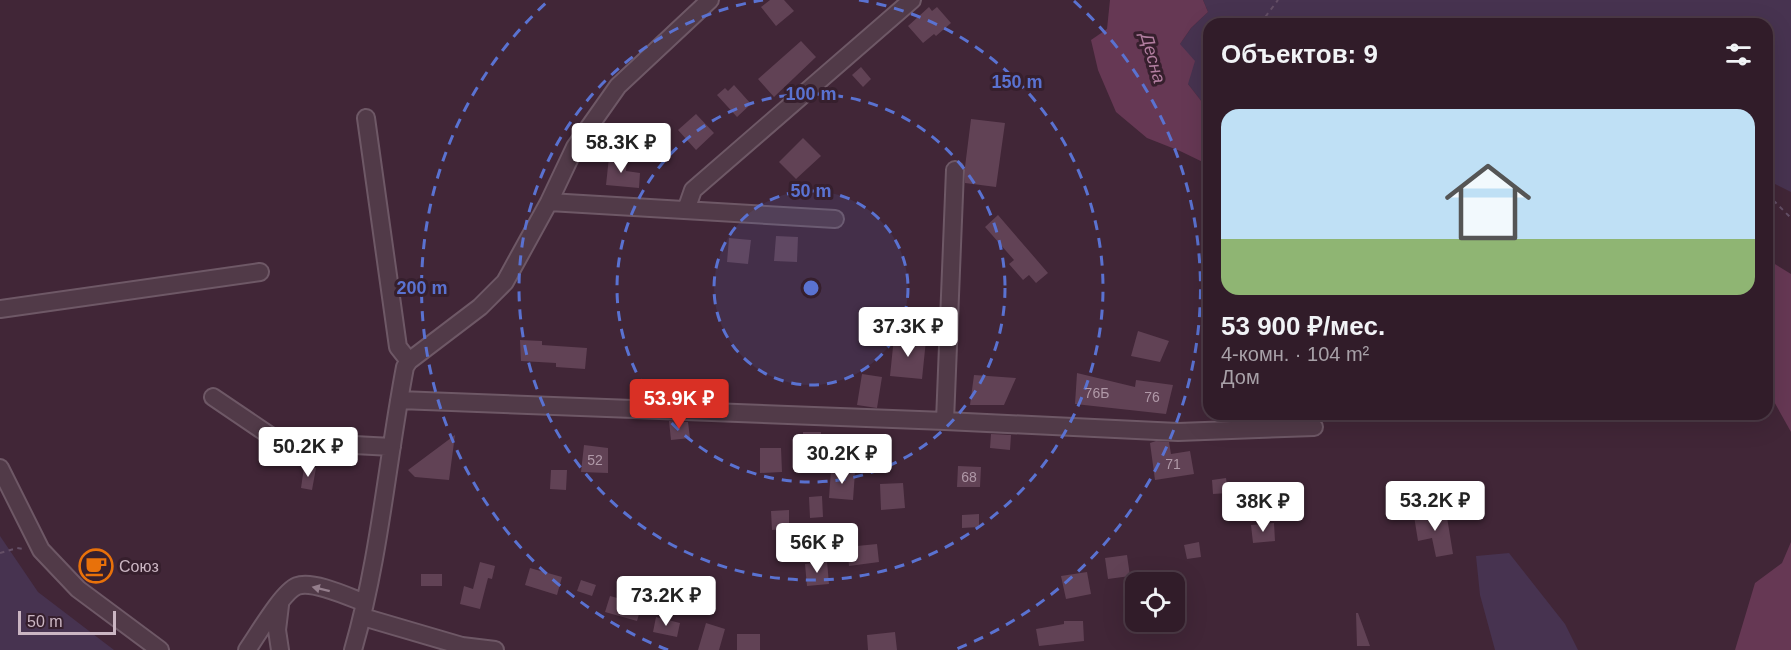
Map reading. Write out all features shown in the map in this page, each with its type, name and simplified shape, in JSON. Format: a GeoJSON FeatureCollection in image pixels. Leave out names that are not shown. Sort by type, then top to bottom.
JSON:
{"type":"FeatureCollection","features":[{"type":"Feature","properties":{"kind":"street"},"geometry":{"type":"LineString","coordinates":[[353,650],[364,610],[407,364],[480,307],[506,282],[549,202],[575,147],[618,86],[710,0]]}},
{"type":"Feature","properties":{"kind":"street"},"geometry":{"type":"LineString","coordinates":[[686,210],[693,190],[912,0]]}},
{"type":"Feature","properties":{"kind":"street"},"geometry":{"type":"LineString","coordinates":[[366,118],[398,347],[407,364]]}},
{"type":"Feature","properties":{"kind":"street"},"geometry":{"type":"LineString","coordinates":[[945,421],[955,170]]}},
{"type":"Feature","properties":{"kind":"street"},"geometry":{"type":"LineString","coordinates":[[549,202],[835,219]]}},
{"type":"Feature","properties":{"kind":"street"},"geometry":{"type":"LineString","coordinates":[[0,309],[260,272]]}},
{"type":"Feature","properties":{"kind":"street"},"geometry":{"type":"LineString","coordinates":[[213,397],[278,441],[392,447]]}},
{"type":"Feature","properties":{"kind":"street"},"geometry":{"type":"LineString","coordinates":[[399,400],[1178,432],[1314,427]]}},
{"type":"Feature","properties":{"kind":"street"},"geometry":{"type":"LineString","coordinates":[[0,468],[41,550],[78,589],[160,650]]}},
{"type":"Feature","properties":{"kind":"street"},"geometry":{"type":"LineString","coordinates":[[248,650],[281,601],[297,586],[314,586],[364,610],[462,646],[495,650]]}},
{"type":"Feature","properties":{"kind":"street"},"geometry":{"type":"LineString","coordinates":[[280,650],[277,630],[281,601]]}},
{"type":"Feature","properties":{"kind":"path"},"geometry":{"type":"LineString","coordinates":[[1264,18],[1278,0]]}},
{"type":"Feature","properties":{"kind":"path"},"geometry":{"type":"LineString","coordinates":[[1773,200],[1791,218]]}},
{"type":"Feature","properties":{"kind":"path"},"geometry":{"type":"LineString","coordinates":[[0,553],[17,548],[41,550]]}},
{"type":"Feature","properties":{"kind":"shaded area"},"geometry":{"type":"Polygon","coordinates":[[[1203,0],[1791,0],[1791,192],[1773,183],[1773,18],[1203,18],[1203,103],[1188,84],[1180,44],[1191,28],[1208,12],[1203,0]]]}},
{"type":"Feature","properties":{"kind":"shaded area"},"geometry":{"type":"Polygon","coordinates":[[[0,536],[38,592],[114,650],[0,650],[0,536]]]}},
{"type":"Feature","properties":{"kind":"shaded area"},"geometry":{"type":"Polygon","coordinates":[[[1509,553],[1565,624],[1578,650],[1495,650],[1480,595],[1476,556],[1509,553]]]}},
{"type":"Feature","properties":{"kind":"water","name":"Десна"},"geometry":{"type":"Polygon","coordinates":[[[1110,0],[1203,0],[1208,12],[1191,28],[1180,44],[1195,61],[1188,84],[1203,103],[1203,162],[1147,138],[1116,112],[1098,70],[1091,40],[1107,29],[1110,0]]]}},
{"type":"Feature","properties":{"kind":"water"},"geometry":{"type":"Polygon","coordinates":[[[1773,263],[1791,274],[1791,432],[1773,400],[1773,263]]]}},
{"type":"Feature","properties":{"kind":"water"},"geometry":{"type":"Polygon","coordinates":[[[1791,542],[1791,650],[1735,650],[1755,583],[1782,563],[1791,542]]]}},
{"type":"Feature","properties":{"kind":"building"},"geometry":{"type":"Polygon","coordinates":[[[770,0],[784,0],[794,11],[776,26],[761,7],[770,0]]]}},
{"type":"Feature","properties":{"kind":"building"},"geometry":{"type":"Polygon","coordinates":[[[929,7],[932,11],[937,7],[951,23],[936,36],[934,34],[923,43],[908,26],[929,7]]]}},
{"type":"Feature","properties":{"kind":"building"},"geometry":{"type":"Polygon","coordinates":[[[801,41],[816,57],[774,97],[758,79],[801,41]]]}},
{"type":"Feature","properties":{"kind":"building"},"geometry":{"type":"Polygon","coordinates":[[[861,67],[871,79],[863,87],[852,75],[861,67]]]}},
{"type":"Feature","properties":{"kind":"building"},"geometry":{"type":"Polygon","coordinates":[[[734,85],[751,104],[737,117],[717,95],[725,88],[728,91],[734,85]]]}},
{"type":"Feature","properties":{"kind":"building"},"geometry":{"type":"Polygon","coordinates":[[[696,114],[714,133],[696,150],[678,130],[696,114]]]}},
{"type":"Feature","properties":{"kind":"building"},"geometry":{"type":"Polygon","coordinates":[[[971,119],[1005,123],[996,187],[965,183],[971,119]]]}},
{"type":"Feature","properties":{"kind":"building"},"geometry":{"type":"Polygon","coordinates":[[[803,138],[821,156],[796,179],[779,162],[803,138]]]}},
{"type":"Feature","properties":{"kind":"building"},"geometry":{"type":"Polygon","coordinates":[[[609,157],[627,159],[626,171],[640,173],[639,188],[606,185],[609,157]]]}},
{"type":"Feature","properties":{"kind":"building"},"geometry":{"type":"Polygon","coordinates":[[[998,215],[1048,273],[1036,283],[1029,275],[1023,280],[1009,264],[1014,260],[985,227],[998,215]]]}},
{"type":"Feature","properties":{"kind":"building"},"geometry":{"type":"Polygon","coordinates":[[[776,236],[798,237],[797,262],[774,261],[776,236]]]}},
{"type":"Feature","properties":{"kind":"building"},"geometry":{"type":"Polygon","coordinates":[[[729,238],[751,240],[748,264],[727,262],[729,238]]]}},
{"type":"Feature","properties":{"kind":"building"},"geometry":{"type":"Polygon","coordinates":[[[1138,331],[1169,341],[1160,362],[1131,356],[1138,331]]]}},
{"type":"Feature","properties":{"kind":"building"},"geometry":{"type":"Polygon","coordinates":[[[894,337],[926,340],[922,379],[890,376],[894,337]]]}},
{"type":"Feature","properties":{"kind":"building"},"geometry":{"type":"Polygon","coordinates":[[[520,340],[542,341],[542,345],[587,348],[585,369],[556,367],[556,363],[521,361],[520,340]]]}},
{"type":"Feature","properties":{"kind":"building"},"geometry":{"type":"Polygon","coordinates":[[[1077,373],[1135,387],[1136,380],[1173,385],[1166,414],[1075,404],[1077,373]]]}},
{"type":"Feature","properties":{"kind":"building"},"geometry":{"type":"Polygon","coordinates":[[[862,374],[882,377],[877,408],[857,405],[862,374]]]}},
{"type":"Feature","properties":{"kind":"building"},"geometry":{"type":"Polygon","coordinates":[[[974,375],[1016,378],[1004,405],[970,405],[974,375]]]}},
{"type":"Feature","properties":{"kind":"building"},"geometry":{"type":"Polygon","coordinates":[[[669,421],[688,422],[690,438],[671,440],[669,421]]]}},
{"type":"Feature","properties":{"kind":"building"},"geometry":{"type":"Polygon","coordinates":[[[803,432],[821,432],[821,455],[803,456],[803,432]]]}},
{"type":"Feature","properties":{"kind":"building"},"geometry":{"type":"Polygon","coordinates":[[[991,434],[1011,435],[1010,450],[990,448],[991,434]]]}},
{"type":"Feature","properties":{"kind":"building"},"geometry":{"type":"Polygon","coordinates":[[[455,435],[449,480],[415,477],[408,470],[455,435]]]}},
{"type":"Feature","properties":{"kind":"building"},"geometry":{"type":"Polygon","coordinates":[[[1169,442],[1171,454],[1190,451],[1194,474],[1155,480],[1150,443],[1169,442]]]}},
{"type":"Feature","properties":{"kind":"building"},"geometry":{"type":"Polygon","coordinates":[[[584,445],[608,448],[608,473],[581,472],[584,445]]]}},
{"type":"Feature","properties":{"kind":"building"},"geometry":{"type":"Polygon","coordinates":[[[760,448],[781,448],[782,472],[760,473],[760,448]]]}},
{"type":"Feature","properties":{"kind":"building"},"geometry":{"type":"Polygon","coordinates":[[[958,466],[981,467],[980,487],[957,487],[958,466]]]}},
{"type":"Feature","properties":{"kind":"building"},"geometry":{"type":"Polygon","coordinates":[[[304,467],[316,468],[312,490],[301,488],[304,467]]]}},
{"type":"Feature","properties":{"kind":"building"},"geometry":{"type":"Polygon","coordinates":[[[551,470],[567,470],[566,490],[550,489],[551,470]]]}},
{"type":"Feature","properties":{"kind":"building"},"geometry":{"type":"Polygon","coordinates":[[[831,470],[855,472],[853,500],[829,498],[831,470]]]}},
{"type":"Feature","properties":{"kind":"building"},"geometry":{"type":"Polygon","coordinates":[[[1226,478],[1228,493],[1213,494],[1212,480],[1226,478]]]}},
{"type":"Feature","properties":{"kind":"building"},"geometry":{"type":"Polygon","coordinates":[[[903,483],[905,508],[881,510],[880,484],[903,483]]]}},
{"type":"Feature","properties":{"kind":"building"},"geometry":{"type":"Polygon","coordinates":[[[822,496],[823,517],[810,518],[809,497],[822,496]]]}},
{"type":"Feature","properties":{"kind":"building"},"geometry":{"type":"Polygon","coordinates":[[[789,510],[789,529],[772,530],[771,511],[789,510]]]}},
{"type":"Feature","properties":{"kind":"building"},"geometry":{"type":"Polygon","coordinates":[[[1446,511],[1453,554],[1436,557],[1432,538],[1418,541],[1414,516],[1446,511]]]}},
{"type":"Feature","properties":{"kind":"building"},"geometry":{"type":"Polygon","coordinates":[[[979,514],[979,527],[962,528],[962,515],[979,514]]]}},
{"type":"Feature","properties":{"kind":"building"},"geometry":{"type":"Polygon","coordinates":[[[1274,523],[1275,541],[1253,543],[1251,525],[1274,523]]]}},
{"type":"Feature","properties":{"kind":"building"},"geometry":{"type":"Polygon","coordinates":[[[1199,542],[1201,557],[1187,559],[1184,545],[1199,542]]]}},
{"type":"Feature","properties":{"kind":"building"},"geometry":{"type":"Polygon","coordinates":[[[877,544],[879,562],[849,566],[847,547],[877,544]]]}},
{"type":"Feature","properties":{"kind":"building"},"geometry":{"type":"Polygon","coordinates":[[[1127,555],[1129,572],[1125,572],[1125,577],[1108,579],[1105,558],[1127,555]]]}},
{"type":"Feature","properties":{"kind":"building"},"geometry":{"type":"Polygon","coordinates":[[[827,561],[829,584],[807,586],[805,564],[827,561]]]}},
{"type":"Feature","properties":{"kind":"building"},"geometry":{"type":"Polygon","coordinates":[[[480,562],[495,566],[492,579],[488,578],[480,609],[460,604],[464,586],[473,589],[480,562]]]}},
{"type":"Feature","properties":{"kind":"building"},"geometry":{"type":"Polygon","coordinates":[[[530,568],[562,577],[557,595],[525,585],[530,568]]]}},
{"type":"Feature","properties":{"kind":"building"},"geometry":{"type":"Polygon","coordinates":[[[1087,572],[1091,594],[1066,599],[1061,576],[1087,572]]]}},
{"type":"Feature","properties":{"kind":"building"},"geometry":{"type":"Polygon","coordinates":[[[421,574],[442,574],[442,586],[421,586],[421,574]]]}},
{"type":"Feature","properties":{"kind":"building"},"geometry":{"type":"Polygon","coordinates":[[[581,580],[596,585],[592,596],[577,591],[581,580]]]}},
{"type":"Feature","properties":{"kind":"building"},"geometry":{"type":"Polygon","coordinates":[[[625,581],[637,584],[633,602],[642,604],[637,621],[605,612],[610,596],[621,599],[625,581]]]}},
{"type":"Feature","properties":{"kind":"building"},"geometry":{"type":"Polygon","coordinates":[[[1356,613],[1358,613],[1370,646],[1357,646],[1356,613]]]}},
{"type":"Feature","properties":{"kind":"building"},"geometry":{"type":"Polygon","coordinates":[[[656,617],[680,623],[677,637],[653,632],[656,617]]]}},
{"type":"Feature","properties":{"kind":"building"},"geometry":{"type":"Polygon","coordinates":[[[1064,621],[1083,621],[1084,641],[1039,646],[1036,629],[1064,624],[1064,621]]]}},
{"type":"Feature","properties":{"kind":"building"},"geometry":{"type":"Polygon","coordinates":[[[706,623],[725,629],[719,650],[698,650],[706,623]]]}},
{"type":"Feature","properties":{"kind":"building"},"geometry":{"type":"Polygon","coordinates":[[[895,632],[897,650],[868,650],[867,635],[895,632]]]}},
{"type":"Feature","properties":{"kind":"building"},"geometry":{"type":"Polygon","coordinates":[[[737,634],[760,634],[760,650],[737,650],[737,634]]]}},
{"type":"Feature","properties":{"kind":"place","name":"Союз"},"geometry":{"type":"Point","coordinates":[96,566]}}]}
